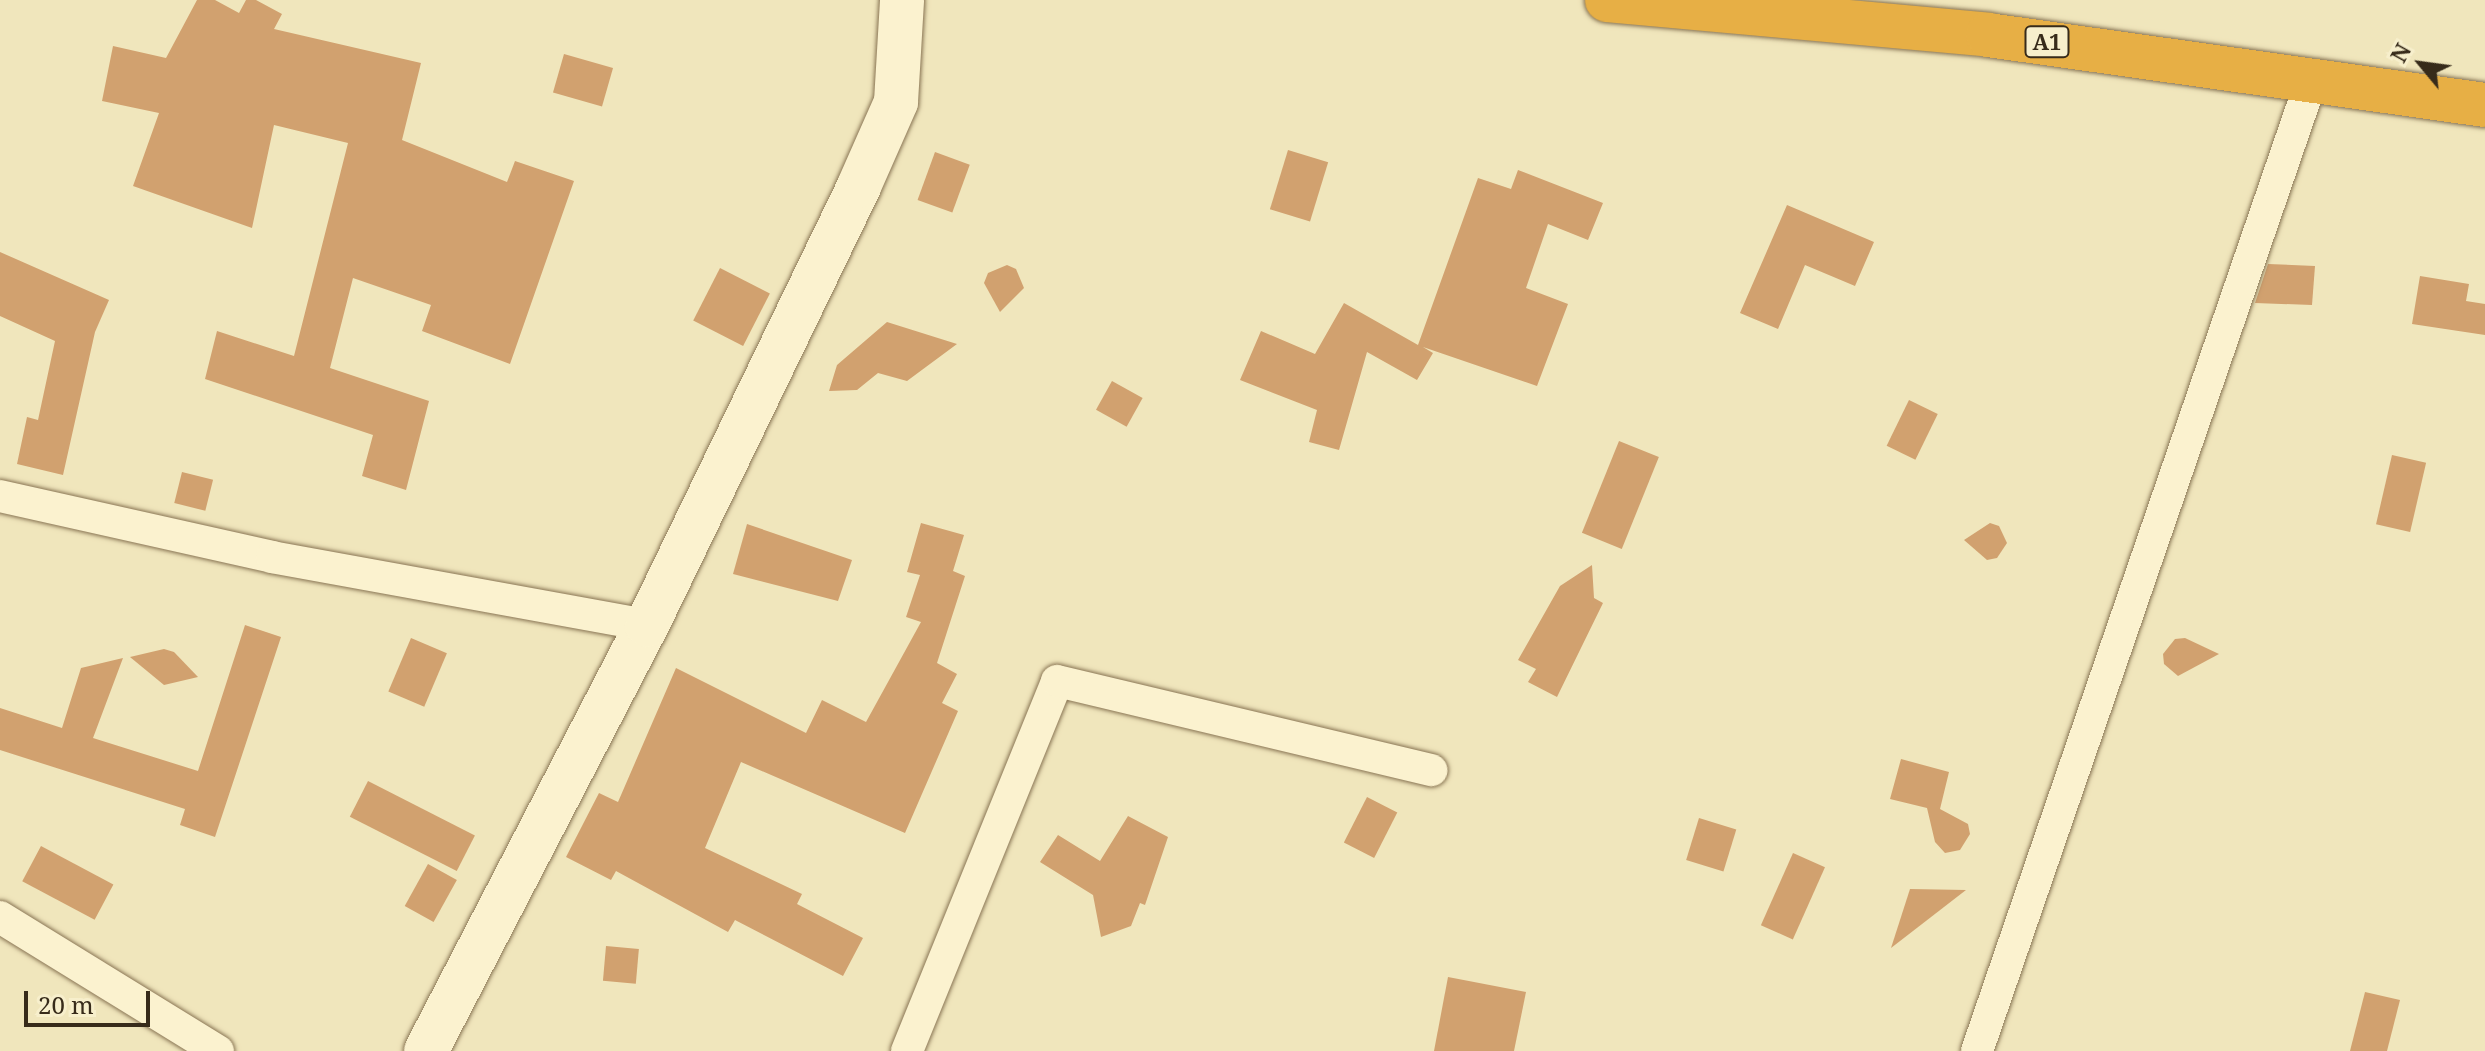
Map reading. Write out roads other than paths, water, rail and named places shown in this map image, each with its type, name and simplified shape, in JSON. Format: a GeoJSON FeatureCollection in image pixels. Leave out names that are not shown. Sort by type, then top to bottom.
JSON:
{"type":"FeatureCollection","features":[{"type":"Feature","properties":{"kind":"highway","name":"A1"},"geometry":{"type":"LineString","coordinates":[[1607,0],[1988,35],[2313,76],[2485,105]]}},
{"type":"Feature","properties":{"kind":"street"},"geometry":{"type":"LineString","coordinates":[[426,1051],[647,625],[896,102],[902,0]]}},
{"type":"Feature","properties":{"kind":"street"},"geometry":{"type":"LineString","coordinates":[[1977,1051],[2313,76]]}},
{"type":"Feature","properties":{"kind":"street"},"geometry":{"type":"LineString","coordinates":[[0,496],[272,557],[647,625]]}},
{"type":"Feature","properties":{"kind":"street"},"geometry":{"type":"LineString","coordinates":[[907,1051],[1057,681],[1432,770]]}},
{"type":"Feature","properties":{"kind":"street"},"geometry":{"type":"LineString","coordinates":[[0,917],[218,1051]]}}]}
